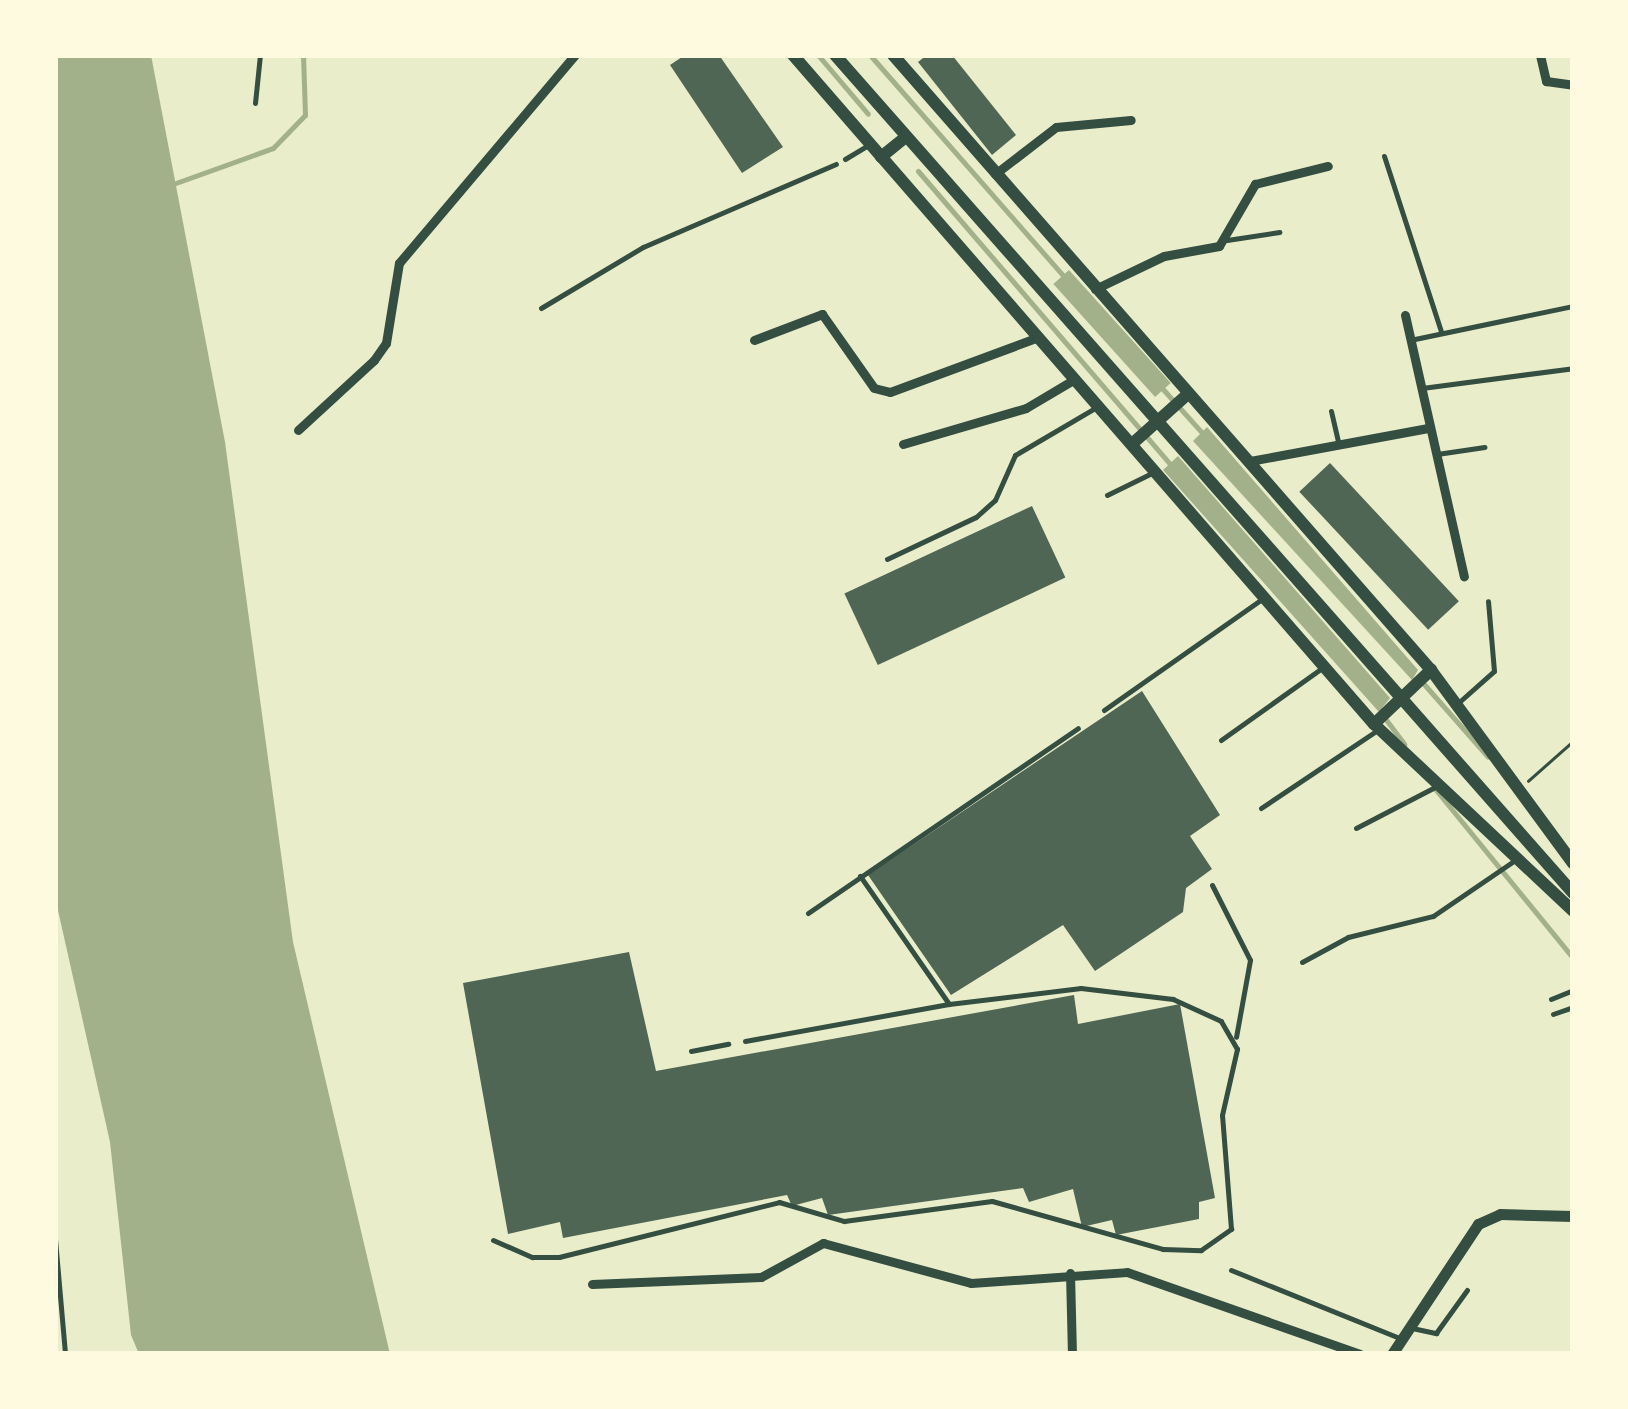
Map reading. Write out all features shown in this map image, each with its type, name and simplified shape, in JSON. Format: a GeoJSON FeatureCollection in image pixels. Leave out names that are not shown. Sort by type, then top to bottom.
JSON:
{"type":"FeatureCollection","features":[{"type":"Feature","properties":{"kind":"main road"},"geometry":{"type":"LineString","coordinates":[[793,55],[1376,727],[1573,910]]}},
{"type":"Feature","properties":{"kind":"main road"},"geometry":{"type":"LineString","coordinates":[[836,55],[1573,893]]}},
{"type":"Feature","properties":{"kind":"main road"},"geometry":{"type":"LineString","coordinates":[[893,55],[1431,670],[1573,863]]}},
{"type":"Feature","properties":{"kind":"main road"},"geometry":{"type":"LineString","coordinates":[[881,157],[906,137]]}},
{"type":"Feature","properties":{"kind":"main road"},"geometry":{"type":"LineString","coordinates":[[1132,444],[1188,394]]}},
{"type":"Feature","properties":{"kind":"main road"},"geometry":{"type":"LineString","coordinates":[[1376,727],[1431,670]]}},
{"type":"Feature","properties":{"kind":"street"},"geometry":{"type":"LineString","coordinates":[[298,430],[374,360],[399,263],[575,55]]}},
{"type":"Feature","properties":{"kind":"street"},"geometry":{"type":"LineString","coordinates":[[1540,55],[1546,81],[1573,85]]}},
{"type":"Feature","properties":{"kind":"street"},"geometry":{"type":"LineString","coordinates":[[995,174],[1056,128],[1131,120]]}},
{"type":"Feature","properties":{"kind":"street"},"geometry":{"type":"LineString","coordinates":[[1095,289],[1227,240],[1255,184],[1328,166]]}},
{"type":"Feature","properties":{"kind":"street"},"geometry":{"type":"LineString","coordinates":[[754,340],[822,314],[874,388],[890,392],[1038,337]]}},
{"type":"Feature","properties":{"kind":"street"},"geometry":{"type":"LineString","coordinates":[[1404,315],[1464,576]]}},
{"type":"Feature","properties":{"kind":"street"},"geometry":{"type":"LineString","coordinates":[[903,444],[1026,408],[1075,379]]}},
{"type":"Feature","properties":{"kind":"street"},"geometry":{"type":"LineString","coordinates":[[1250,461],[1428,428]]}},
{"type":"Feature","properties":{"kind":"street"},"geometry":{"type":"LineString","coordinates":[[1392,1354],[1478,1224],[1500,1214],[1573,1216]]}},
{"type":"Feature","properties":{"kind":"street"},"geometry":{"type":"LineString","coordinates":[[592,1284],[760,1277],[823,1243],[972,1283],[1070,1273],[1156,1278],[1360,1354]]}},
{"type":"Feature","properties":{"kind":"street"},"geometry":{"type":"LineString","coordinates":[[1070,1273],[1072,1354]]}},
{"type":"Feature","properties":{"kind":"lane"},"geometry":{"type":"LineString","coordinates":[[255,103],[260,55]]}},
{"type":"Feature","properties":{"kind":"lane"},"geometry":{"type":"LineString","coordinates":[[845,159],[870,145]]}},
{"type":"Feature","properties":{"kind":"lane"},"geometry":{"type":"LineString","coordinates":[[1384,156],[1442,331]]}},
{"type":"Feature","properties":{"kind":"lane"},"geometry":{"type":"LineString","coordinates":[[541,308],[644,248],[836,164]]}},
{"type":"Feature","properties":{"kind":"lane"},"geometry":{"type":"LineString","coordinates":[[1227,240],[1279,232]]}},
{"type":"Feature","properties":{"kind":"lane"},"geometry":{"type":"LineString","coordinates":[[1409,340],[1573,306]]}},
{"type":"Feature","properties":{"kind":"lane"},"geometry":{"type":"LineString","coordinates":[[1418,388],[1573,368]]}},
{"type":"Feature","properties":{"kind":"lane"},"geometry":{"type":"LineString","coordinates":[[887,559],[976,517],[996,500],[1015,455],[1098,406]]}},
{"type":"Feature","properties":{"kind":"lane"},"geometry":{"type":"LineString","coordinates":[[1331,411],[1338,445]]}},
{"type":"Feature","properties":{"kind":"lane"},"geometry":{"type":"LineString","coordinates":[[1434,455],[1484,448]]}},
{"type":"Feature","properties":{"kind":"lane"},"geometry":{"type":"LineString","coordinates":[[1107,495],[1155,471]]}},
{"type":"Feature","properties":{"kind":"lane"},"geometry":{"type":"LineString","coordinates":[[1104,710],[1264,597]]}},
{"type":"Feature","properties":{"kind":"lane"},"geometry":{"type":"LineString","coordinates":[[1458,704],[1494,671],[1488,601]]}},
{"type":"Feature","properties":{"kind":"lane"},"geometry":{"type":"LineString","coordinates":[[1221,740],[1324,666]]}},
{"type":"Feature","properties":{"kind":"lane"},"geometry":{"type":"LineString","coordinates":[[1261,808],[1376,727]]}},
{"type":"Feature","properties":{"kind":"lane"},"geometry":{"type":"LineString","coordinates":[[808,913],[1078,728]]}},
{"type":"Feature","properties":{"kind":"lane"},"geometry":{"type":"LineString","coordinates":[[1356,828],[1438,785]]}},
{"type":"Feature","properties":{"kind":"lane"},"geometry":{"type":"LineString","coordinates":[[1302,962],[1348,936],[1433,916],[1517,859]]}},
{"type":"Feature","properties":{"kind":"lane"},"geometry":{"type":"LineString","coordinates":[[860,876],[949,1004]]}},
{"type":"Feature","properties":{"kind":"lane"},"geometry":{"type":"LineString","coordinates":[[493,1240],[532,1257],[559,1256],[762,1204],[844,1221],[992,1201],[1119,1240],[1201,1250],[1231,1229],[1234,1209],[1222,1116],[1250,960],[1212,885]]}},
{"type":"Feature","properties":{"kind":"lane"},"geometry":{"type":"LineString","coordinates":[[1551,999],[1573,990]]}},
{"type":"Feature","properties":{"kind":"lane"},"geometry":{"type":"LineString","coordinates":[[744,1041],[949,1004],[1116,992],[1198,1007],[1236,1037]]}},
{"type":"Feature","properties":{"kind":"lane"},"geometry":{"type":"LineString","coordinates":[[1553,1014],[1573,1007]]}},
{"type":"Feature","properties":{"kind":"lane"},"geometry":{"type":"LineString","coordinates":[[691,1051],[728,1044]]}},
{"type":"Feature","properties":{"kind":"lane"},"geometry":{"type":"LineString","coordinates":[[55,1239],[64,1354]]}},
{"type":"Feature","properties":{"kind":"lane"},"geometry":{"type":"LineString","coordinates":[[1231,1270],[1402,1340]]}},
{"type":"Feature","properties":{"kind":"lane"},"geometry":{"type":"LineString","coordinates":[[1410,1327],[1436,1333],[1466,1290]]}},
{"type":"Feature","properties":{"kind":"path"},"geometry":{"type":"LineString","coordinates":[[1519,788],[1573,741]]}},
{"type":"Feature","properties":{"kind":"shaded area"},"geometry":{"type":"Polygon","coordinates":[[[55,55],[151,55],[225,442],[293,942],[390,1354],[139,1354],[131,1335],[110,1142],[55,897],[55,55]]]}},
{"type":"Feature","properties":{"kind":"shaded area"},"geometry":{"type":"Polygon","coordinates":[[[1069,270],[1171,383],[1155,397],[1053,284],[1069,270]]]}},
{"type":"Feature","properties":{"kind":"shaded area"},"geometry":{"type":"Polygon","coordinates":[[[1207,427],[1418,670],[1412,680],[1193,441],[1207,427]]]}},
{"type":"Feature","properties":{"kind":"shaded area"},"geometry":{"type":"Polygon","coordinates":[[[1178,456],[1390,698],[1379,712],[1163,470],[1178,456]]]}},
{"type":"Feature","properties":{"kind":"building"},"geometry":{"type":"Polygon","coordinates":[[[685,55],[719,55],[783,147],[742,173],[670,65],[685,55]]]}},
{"type":"Feature","properties":{"kind":"building"},"geometry":{"type":"Polygon","coordinates":[[[927,55],[952,55],[1016,135],[992,155],[918,62],[927,55]]]}},
{"type":"Feature","properties":{"kind":"building"},"geometry":{"type":"Polygon","coordinates":[[[1330,463],[1459,601],[1428,630],[1299,492],[1330,463]]]}},
{"type":"Feature","properties":{"kind":"building"},"geometry":{"type":"Polygon","coordinates":[[[1032,506],[1065,578],[878,665],[844,593],[1032,506]]]}},
{"type":"Feature","properties":{"kind":"building"},"geometry":{"type":"Polygon","coordinates":[[[1142,691],[1220,815],[1190,836],[1212,869],[1186,888],[1183,912],[1095,971],[1063,925],[951,995],[868,875],[1142,691]]]}},
{"type":"Feature","properties":{"kind":"building"},"geometry":{"type":"Polygon","coordinates":[[[629,952],[656,1071],[1074,995],[1078,1024],[1180,1004],[1215,1198],[1199,1202],[1199,1219],[1116,1235],[1112,1220],[1082,1227],[1073,1189],[1029,1202],[1023,1188],[828,1215],[822,1198],[792,1206],[787,1195],[563,1238],[560,1222],[508,1234],[463,983],[629,952]]]}},
{"type":"Feature","properties":{"kind":"waterway"},"geometry":{"type":"LineString","coordinates":[[173,184],[273,148],[305,115],[303,55]]}},
{"type":"Feature","properties":{"kind":"waterway"},"geometry":{"type":"LineString","coordinates":[[818,55],[868,114]]}},
{"type":"Feature","properties":{"kind":"waterway"},"geometry":{"type":"LineString","coordinates":[[870,55],[1065,278]]}},
{"type":"Feature","properties":{"kind":"waterway"},"geometry":{"type":"LineString","coordinates":[[918,171],[1170,464]]}},
{"type":"Feature","properties":{"kind":"waterway"},"geometry":{"type":"LineString","coordinates":[[1161,387],[1204,435]]}},
{"type":"Feature","properties":{"kind":"waterway"},"geometry":{"type":"LineString","coordinates":[[1423,683],[1488,757]]}},
{"type":"Feature","properties":{"kind":"waterway"},"geometry":{"type":"LineString","coordinates":[[1384,717],[1404,744]]}},
{"type":"Feature","properties":{"kind":"waterway"},"geometry":{"type":"LineString","coordinates":[[1436,790],[1573,958]]}}]}
